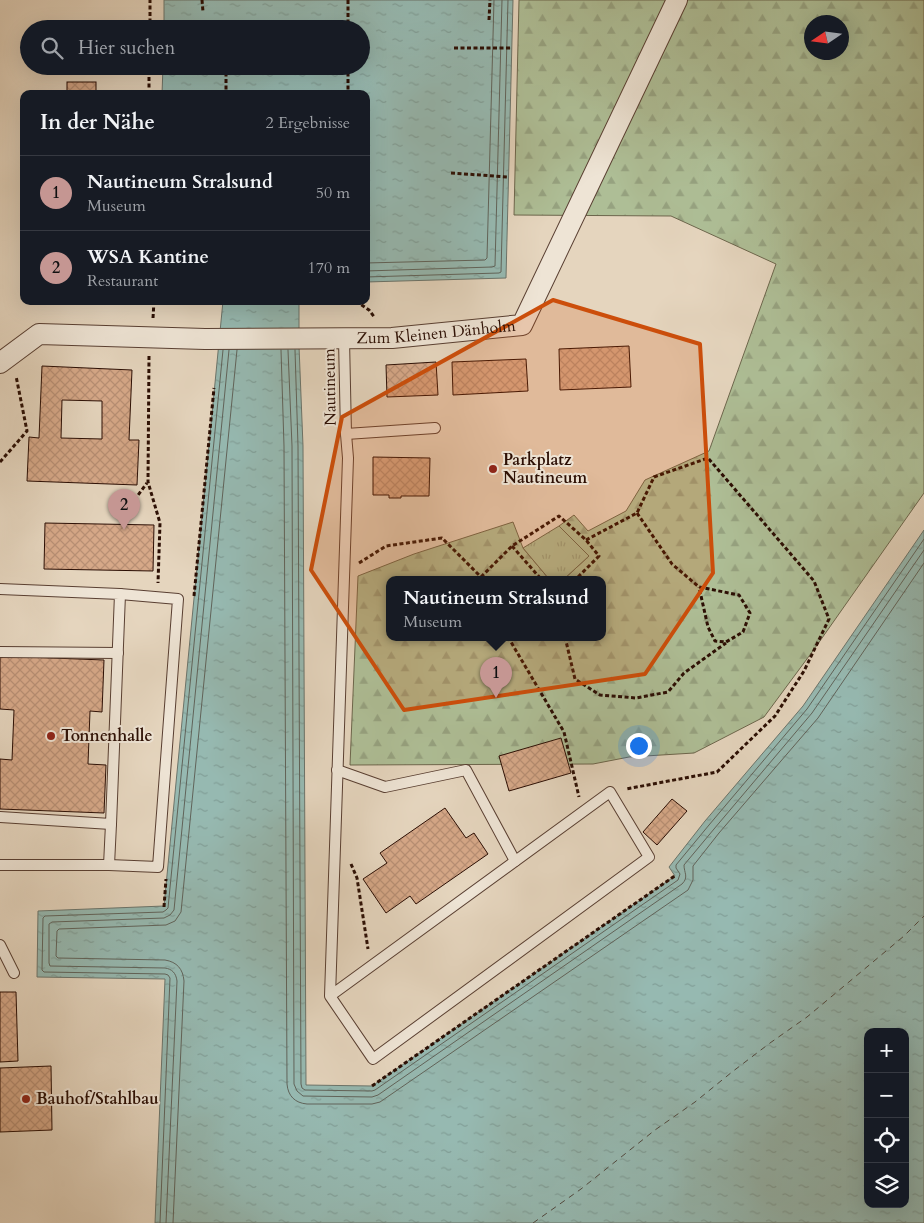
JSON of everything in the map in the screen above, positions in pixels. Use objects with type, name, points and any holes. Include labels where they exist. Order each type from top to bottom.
[{"type":"street","name":"Zum Kleinen Dänholm","points":[[6,358],[39,334],[205,339],[344,339],[392,338],[522,325],[677,0]]},
{"type":"lane","name":"Nautineum","points":[[344,339],[346,434],[435,428]]},
{"type":"lane","points":[[330,996],[610,792],[649,857],[373,1058],[330,996],[348,458],[346,434]]},
{"type":"lane","points":[[0,589],[120,594],[178,599],[158,867],[0,865]]},
{"type":"lane","points":[[109,865],[120,594]]},
{"type":"lane","points":[[0,652],[118,653]]},
{"type":"lane","points":[[337,770],[385,787],[466,770],[515,861]]},
{"type":"lane","points":[[0,817],[111,824]]},
{"type":"lane","points":[[0,945],[14,974]]},
{"type":"path","points":[[150,0],[150,20]]},
{"type":"path","points":[[202,0],[203,12]]},
{"type":"path","points":[[348,0],[348,20]]},
{"type":"path","points":[[489,20],[490,0]]},
{"type":"path","points":[[454,48],[512,48]]},
{"type":"path","points":[[149,75],[149,90]]},
{"type":"path","points":[[226,75],[226,90]]},
{"type":"path","points":[[348,75],[348,90]]},
{"type":"path","points":[[452,173],[508,177]]},
{"type":"path","points":[[362,305],[369,310]]},
{"type":"path","points":[[152,338],[149,352],[148,482],[160,523],[157,598]]},
{"type":"path","points":[[0,462],[27,430],[6,358]]},
{"type":"path","points":[[586,540],[637,513],[654,477],[708,458],[814,581],[829,619],[804,671],[775,716],[717,772],[610,792]]},
{"type":"path","points":[[122,523],[133,502],[148,482]]},
{"type":"path","points":[[566,641],[575,679],[600,695],[636,698],[668,692],[684,674],[726,642],[743,632],[750,613],[739,595],[700,588],[672,564],[637,513]]},
{"type":"path","points":[[484,576],[512,546],[559,516],[586,540],[599,556],[579,576]]},
{"type":"path","points":[[343,574],[386,546],[442,538],[480,576]]},
{"type":"path","points":[[512,546],[537,576]]},
{"type":"path","points":[[700,588],[708,627],[715,641],[726,642]]},
{"type":"path","points":[[510,641],[564,732],[583,812]]},
{"type":"path","points":[[334,843],[345,850],[356,878],[371,966]]},
{"type":"path","points":[[372,1086],[676,875]]},
{"type":"highlighted area","points":[[553,300],[700,344],[713,573],[645,674],[404,710],[311,570],[342,417]]},
{"type":"green space","points":[[519,0],[924,0],[924,493],[764,717],[694,753],[629,757],[593,764],[350,765],[358,576],[414,554],[513,522],[523,548],[546,576],[386,576],[386,641],[606,641],[606,576],[567,576],[589,556],[559,526],[574,515],[588,531],[626,511],[645,480],[709,451],[776,264],[671,216],[514,215]]},
{"type":"green space","points":[[559,526],[589,556],[567,576],[546,576],[523,548]]},
{"type":"water","points":[[164,0],[513,0],[506,278],[370,282],[370,90],[162,90],[163,75],[370,75],[370,20],[164,20]]},
{"type":"water","points":[[223,305],[299,305],[303,446],[306,1085],[372,1086],[675,876],[669,867],[705,821],[803,706],[924,530],[924,1223],[155,1223],[165,979],[37,977],[38,911],[164,906]]},
{"type":"building","points":[[67,82],[96,82],[96,90],[67,90]]},
{"type":"building","points":[[629,346],[631,387],[560,390],[559,349]]},
{"type":"building","points":[[526,359],[528,391],[453,395],[452,362]]},
{"type":"building","points":[[436,362],[438,395],[387,397],[386,365]]},
{"type":"building","points":[[42,366],[132,370],[129,440],[139,440],[137,485],[27,481],[29,437],[39,438]],"holes":[[[62,400],[102,401],[102,439],[61,438]]]},
{"type":"building","points":[[373,457],[430,458],[429,496],[389,498],[389,495],[373,495]]},
{"type":"building","points":[[45,523],[154,525],[153,571],[44,569]]},
{"type":"building","name":"Tonnenhalle","points":[[0,656],[104,660],[102,712],[90,711],[88,764],[106,765],[104,813],[0,809],[0,759],[12,760],[14,710],[0,709]]},
{"type":"building","points":[[561,738],[571,773],[509,791],[499,756]]},
{"type":"building","points":[[672,799],[687,811],[657,845],[643,832]]},
{"type":"building","points":[[445,808],[466,838],[474,833],[488,854],[416,904],[410,896],[386,913],[363,879],[387,863],[380,853]]},
{"type":"building","points":[[0,992],[16,992],[18,1061],[0,1062]]},
{"type":"building","name":"Bauhof/Stahlbau","points":[[51,1066],[52,1130],[0,1132],[0,1068]]},
{"type":"ferry route","points":[[533,1223],[581,1189],[655,1130],[807,1017],[904,936],[924,916]]},
{"type":"place","name":"Parkplatz Nautineum","points":[[493,469]]},
{"type":"place","name":"WSA Kantine","points":[[124,530]]},
{"type":"place","name":"Nautineum Stralsund","points":[[496,698]]},
{"type":"place","name":"Tonnenhalle","points":[[51,736]]},
{"type":"place","name":"Bauhof/Stahlbau","points":[[26,1099]]}]
